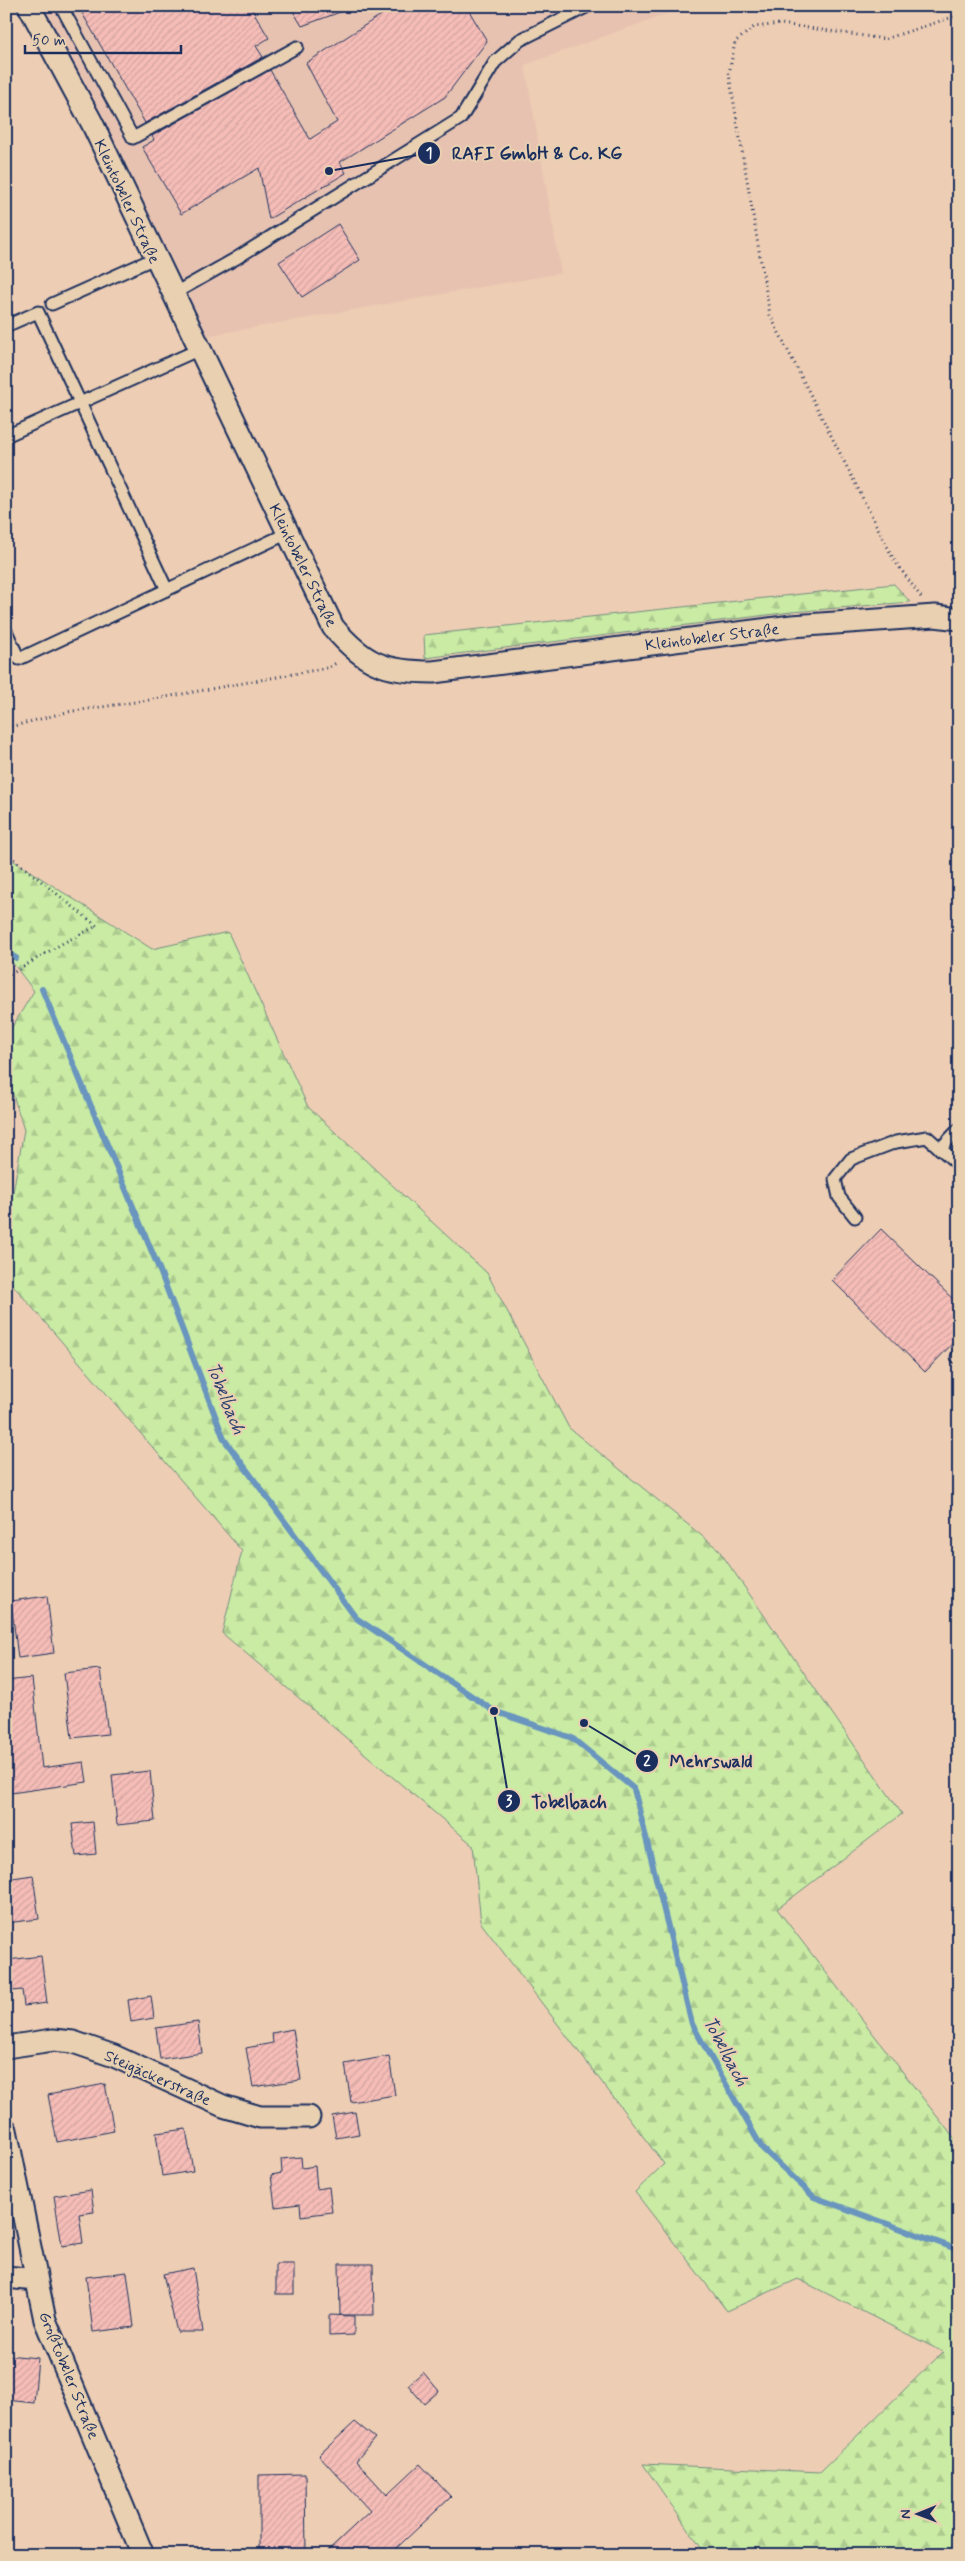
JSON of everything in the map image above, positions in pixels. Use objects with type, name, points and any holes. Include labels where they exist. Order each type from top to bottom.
[{"type":"street","name":"Kleintobeler Straße","points":[[29,6],[92,124],[333,628],[365,659],[386,668],[407,672],[433,672],[792,626],[935,616],[959,618]]},
{"type":"street","name":"Steigäckerstraße","points":[[6,2047],[53,2040],[74,2042],[114,2056],[223,2106],[260,2117],[309,2117]]},
{"type":"street","name":"Großtobeler Straße","points":[[6,2130],[44,2320],[95,2435],[143,2555]]},
{"type":"street","points":[[6,2277],[36,2280]]},
{"type":"lane","points":[[61,6],[132,138],[298,47]]},
{"type":"lane","points":[[173,294],[235,260],[461,118],[495,62],[520,40],[588,6]]},
{"type":"lane","points":[[52,304],[155,258]]},
{"type":"lane","points":[[6,326],[38,312],[166,590]]},
{"type":"lane","points":[[6,436],[200,349]]},
{"type":"lane","points":[[6,631],[19,658],[288,533]]},
{"type":"lane","points":[[940,1148],[959,1129]]},
{"type":"lane","points":[[856,1217],[839,1197],[835,1180],[851,1159],[896,1142],[927,1138],[959,1165]]},
{"type":"path","points":[[935,616],[894,560],[770,315],[729,74],[735,42],[754,27],[781,24],[885,39],[959,14]]},
{"type":"path","points":[[6,728],[67,712],[149,700],[328,668],[356,651]]},
{"type":"path","points":[[6,853],[97,926],[63,943],[6,977]]},
{"type":"shaded area","points":[[29,6],[688,6],[525,65],[561,273],[195,338]]},
{"type":"green space","points":[[894,584],[910,602],[791,612],[425,658],[424,635]]},
{"type":"green space","points":[[6,856],[152,949],[228,932],[308,1107],[487,1273],[569,1428],[718,1549],[902,1814],[777,1909],[959,2145],[959,2555],[706,2555],[643,2464],[820,2472],[943,2352],[798,2279],[727,2311],[635,2192],[664,2164],[481,1923],[473,1845],[222,1633],[242,1551],[6,1277],[6,1232],[24,1130],[6,1072],[6,1037],[34,991],[6,954]]},
{"type":"building","points":[[78,6],[250,6],[269,38],[256,46],[263,57],[145,123]]},
{"type":"building","points":[[290,6],[351,6],[351,8],[302,26]]},
{"type":"building","points":[[395,6],[466,6],[487,41],[445,97],[340,162],[346,173],[269,219],[259,168],[181,214],[142,147],[154,140],[152,136],[270,70],[310,139],[337,122],[306,63]]},
{"type":"building","points":[[338,224],[360,260],[302,297],[279,262]]},
{"type":"building","points":[[881,1229],[959,1305],[959,1337],[925,1372],[832,1280]]},
{"type":"building","points":[[47,1596],[54,1653],[18,1658],[11,1601]]},
{"type":"building","points":[[100,1669],[108,1734],[72,1738],[64,1673]]},
{"type":"building","points":[[32,1678],[42,1768],[84,1762],[87,1782],[11,1793],[6,1744],[6,1681]]},
{"type":"building","points":[[150,1771],[155,1821],[117,1825],[112,1775]]},
{"type":"building","points":[[93,1822],[96,1854],[76,1856],[72,1824]]},
{"type":"building","points":[[33,1875],[39,1919],[6,1923],[6,1879]]},
{"type":"building","points":[[41,1956],[47,2003],[24,2006],[22,1990],[12,1991],[8,1960]]},
{"type":"building","points":[[151,1996],[154,2018],[131,2022],[128,2000]]},
{"type":"building","points":[[198,2022],[202,2053],[160,2059],[156,2028]]},
{"type":"building","points":[[293,2029],[301,2080],[253,2087],[246,2048],[273,2043],[272,2033]]},
{"type":"building","points":[[389,2056],[395,2095],[351,2102],[345,2064]]},
{"type":"building","points":[[105,2084],[114,2131],[57,2142],[48,2095]]},
{"type":"building","points":[[355,2112],[359,2134],[336,2138],[332,2116]]},
{"type":"building","points":[[186,2129],[193,2171],[162,2176],[156,2133]]},
{"type":"building","points":[[301,2157],[302,2168],[315,2166],[317,2189],[329,2187],[332,2212],[301,2216],[300,2204],[275,2207],[271,2175],[282,2173],[281,2159]]},
{"type":"building","points":[[91,2190],[94,2212],[79,2214],[83,2243],[62,2246],[54,2196]]},
{"type":"building","points":[[276,2264],[294,2264],[294,2294],[276,2294]]},
{"type":"building","points":[[339,2264],[373,2264],[374,2315],[340,2315]]},
{"type":"building","points":[[193,2268],[203,2332],[177,2332],[163,2274]]},
{"type":"building","points":[[127,2272],[134,2327],[93,2332],[86,2277]]},
{"type":"building","points":[[329,2315],[354,2316],[354,2335],[329,2336]]},
{"type":"building","points":[[6,2355],[38,2358],[34,2403],[6,2400]]},
{"type":"building","points":[[423,2372],[439,2391],[424,2404],[408,2385]]},
{"type":"building","points":[[355,2422],[375,2438],[356,2461],[387,2495],[420,2464],[451,2497],[389,2555],[323,2555],[370,2511],[319,2455]]},
{"type":"building","points":[[305,2474],[306,2555],[259,2555],[259,2475]]},
{"type":"waterway","name":"Tobelbach","points":[[6,952],[16,958]]},
{"type":"waterway","name":"Tobelbach","points":[[42,989],[160,1271],[224,1439],[356,1618],[494,1711],[572,1738],[634,1789],[692,2024],[762,2148],[814,2197],[959,2250]]},
{"type":"place","name":"RAFI GmbH & Co. KG","points":[[329,171]]},
{"type":"place","name":"Tobelbach","points":[[494,1711]]},
{"type":"place","name":"Mehrswald","points":[[584,1723]]}]
